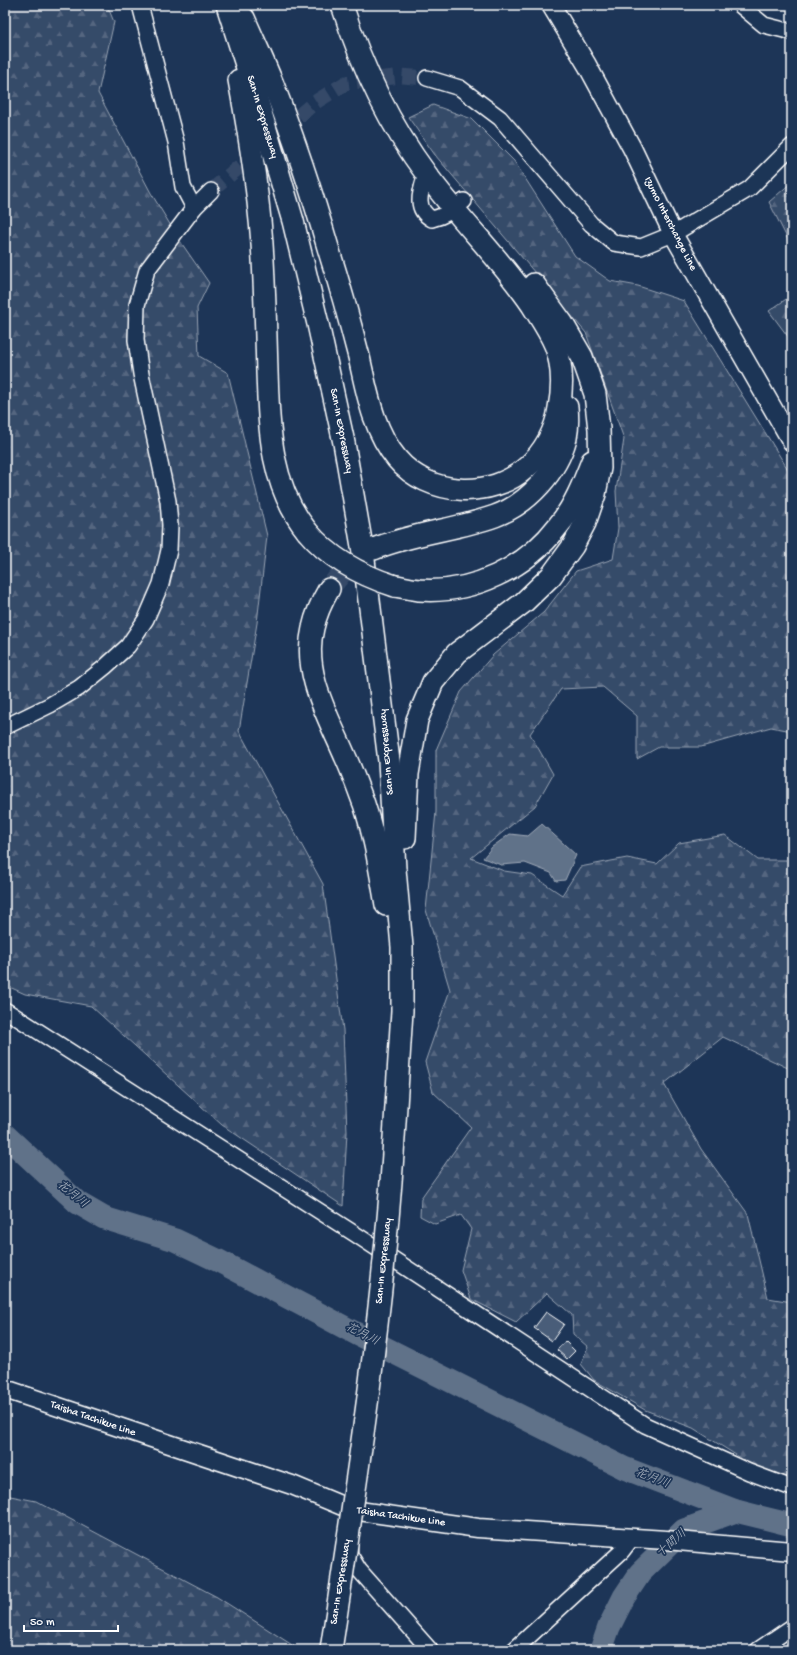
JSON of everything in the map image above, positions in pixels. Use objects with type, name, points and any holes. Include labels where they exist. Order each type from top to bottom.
[{"type":"highway","points":[[224,5],[250,135],[258,200],[263,259],[268,420],[272,453],[278,477],[288,501],[299,521],[330,554],[350,568],[374,579],[395,586],[419,590],[442,590],[466,586],[489,579],[509,570],[527,557],[551,535],[571,507],[584,482],[593,458],[599,429]]},
{"type":"highway","name":"San-In Expressway","points":[[227,5],[293,221],[317,317],[370,557],[389,761],[402,1011],[389,1154],[366,1358],[353,1459],[324,1650]]},
{"type":"highway","points":[[238,5],[274,86],[304,169],[343,299],[375,420],[385,442],[398,461],[416,476],[436,485],[455,489],[475,490],[494,486],[509,480],[525,469],[538,455],[549,439],[558,419],[562,390],[561,366]]},
{"type":"highway","points":[[342,5],[366,69],[390,118],[426,174],[459,205],[530,279],[563,324],[582,357],[595,394],[599,429],[600,468],[595,494],[586,523],[573,546],[551,576],[523,603],[457,653],[433,682],[417,720],[408,774],[398,947]]},
{"type":"highway","points":[[354,5],[377,65],[401,114],[459,205],[518,284],[544,324],[555,346],[561,366],[568,416],[566,436],[560,455],[549,474],[534,491],[518,504],[496,515],[473,523],[411,536],[370,557]]},
{"type":"highway","points":[[329,589],[320,606],[312,628],[310,648],[312,668],[319,696],[355,780],[373,835],[398,947]]},
{"type":"highway","name":"San-In Expressway","points":[[331,1650],[360,1460],[373,1360],[384,1262],[389,1154]]},
{"type":"main road","name":"Izumo Interchange Line","points":[[551,5],[587,64],[632,148],[673,234],[792,442]]},
{"type":"main road","name":"Taisha Tachikue Line","points":[[5,1389],[292,1485],[352,1510],[478,1528],[666,1540],[792,1551]]},
{"type":"street","points":[[140,5],[176,142],[183,187],[194,208]]},
{"type":"street","points":[[740,5],[764,25],[792,32]]},
{"type":"street","points":[[427,78],[460,88],[500,118],[591,224],[614,242],[641,247],[673,234],[749,190],[792,146]]},
{"type":"street","points":[[5,727],[79,688],[128,646],[146,619],[161,584],[170,550],[168,501],[141,374],[136,340],[137,305],[146,270],[194,208],[211,191]]},
{"type":"street","points":[[5,1010],[355,1234],[645,1425],[749,1472],[792,1488]]},
{"type":"street","points":[[352,1510],[348,1538],[350,1555],[359,1570],[430,1650]]},
{"type":"street","points":[[514,1650],[622,1551],[632,1538]]},
{"type":"street","points":[[758,1650],[792,1627]]},
{"type":"green space","points":[[5,5],[107,5],[114,22],[98,93],[151,193],[180,241],[209,283],[197,308],[199,356],[228,373],[267,536],[257,623],[239,731],[323,884],[343,1030],[347,1132],[343,1206],[222,1125],[91,1006],[25,994],[5,985]]},
{"type":"green space","points":[[433,105],[472,119],[514,161],[575,256],[610,281],[638,286],[684,301],[792,476],[792,731],[771,727],[701,747],[659,747],[637,759],[637,716],[603,687],[561,689],[530,734],[553,774],[535,806],[471,858],[504,871],[532,875],[562,895],[580,867],[627,858],[657,864],[679,843],[725,835],[758,860],[792,860],[792,1070],[723,1037],[664,1084],[701,1149],[748,1214],[768,1298],[792,1302],[792,1479],[755,1467],[693,1428],[645,1410],[594,1380],[581,1364],[588,1347],[573,1334],[572,1315],[547,1293],[516,1322],[471,1299],[461,1270],[471,1229],[461,1215],[435,1224],[420,1216],[421,1198],[471,1127],[433,1092],[425,1062],[450,990],[426,910],[436,812],[436,750],[461,692],[493,655],[544,612],[576,571],[613,559],[618,528],[616,491],[624,439],[586,333],[435,155],[408,117]]},
{"type":"green space","points":[[792,182],[792,248],[769,202]]},
{"type":"green space","points":[[792,295],[792,342],[769,311]]},
{"type":"green space","points":[[5,1495],[36,1501],[217,1597],[300,1650],[5,1650]]},
{"type":"shaded area","points":[[542,824],[576,855],[565,880],[556,881],[551,873],[525,863],[501,865],[483,858],[492,847],[510,834],[528,836]]},
{"type":"building","points":[[546,1312],[564,1324],[552,1341],[534,1328]]},
{"type":"building","points":[[565,1341],[575,1351],[567,1359],[557,1350]]},
{"type":"waterway","name":"花月川","points":[[5,1135],[78,1203],[104,1218],[175,1240],[219,1261],[359,1335],[624,1468],[736,1511],[792,1525]]},
{"type":"waterway","name":"十間川","points":[[601,1650],[609,1627],[624,1597],[640,1573],[684,1530],[736,1511]]},
{"type":"tunnel","points":[[211,191],[314,103],[346,83],[401,76],[427,78]]},
{"type":"tunnel","points":[[329,589],[341,574],[363,556]]}]
